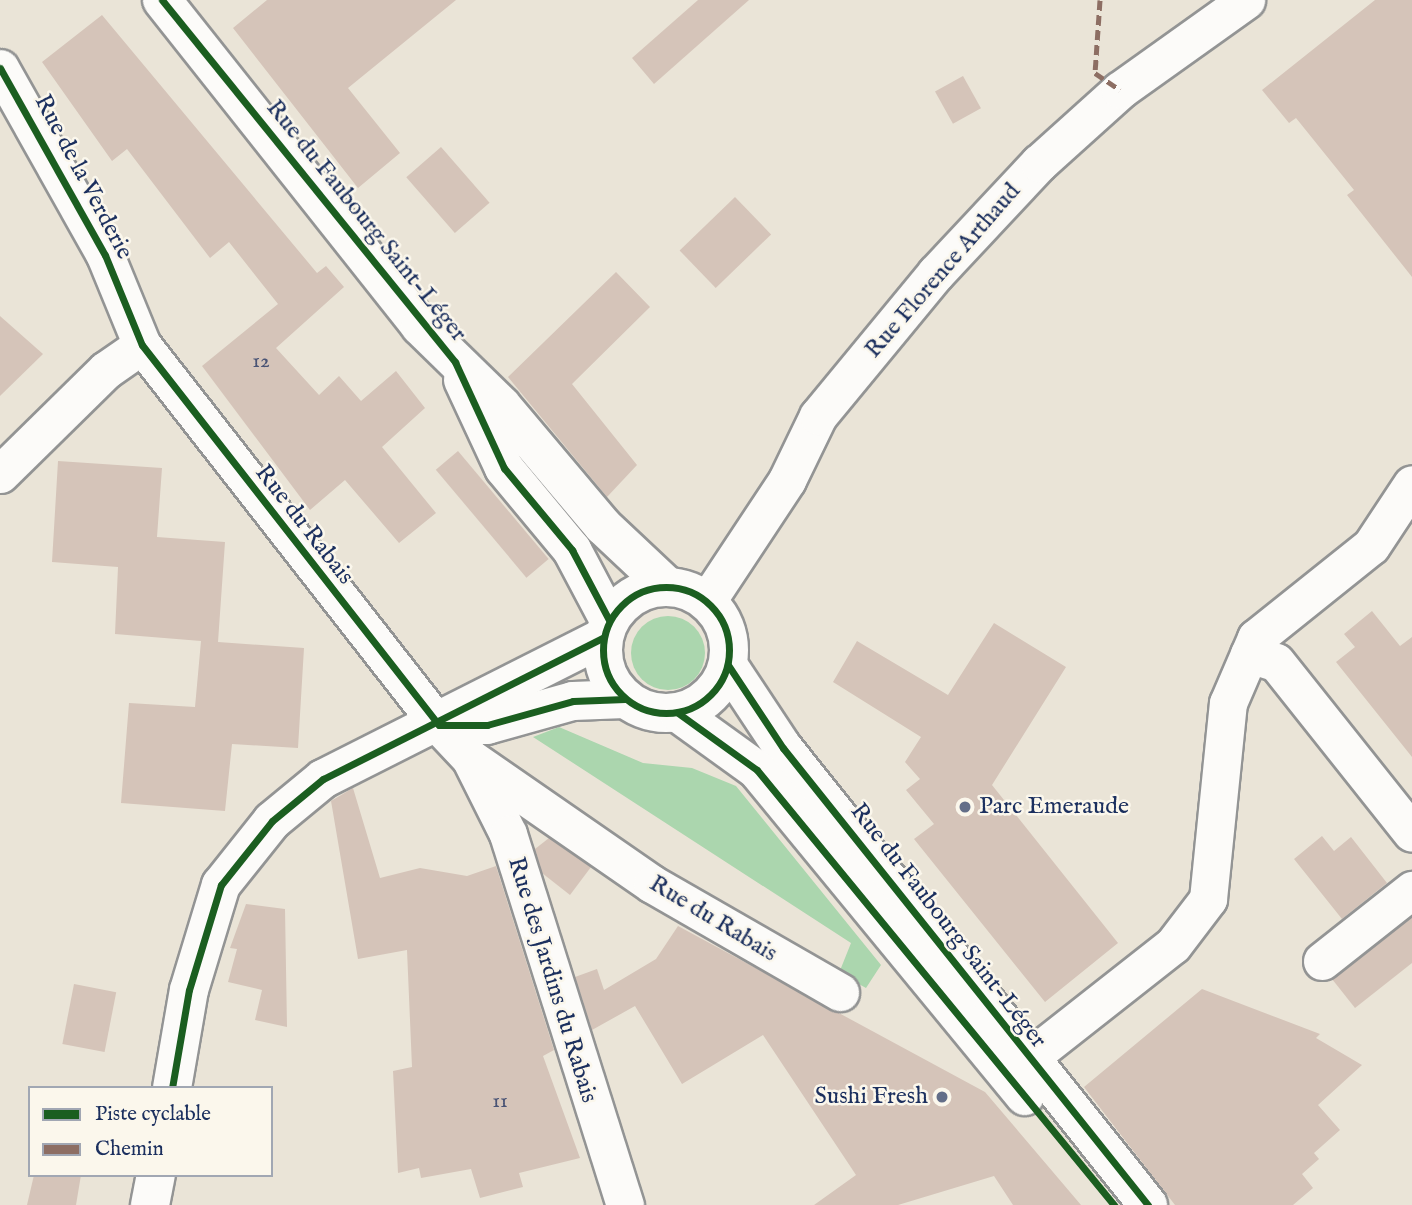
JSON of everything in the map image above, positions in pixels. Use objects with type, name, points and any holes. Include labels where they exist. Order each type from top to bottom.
[{"type":"main road","name":"Rue du Faubourg Saint-Léger","points":[[162,0],[455,362],[501,405],[603,526],[667,586]]},
{"type":"main road","name":"Rue du Faubourg Saint-Léger","points":[[455,362],[504,468],[572,550],[606,629]]},
{"type":"main road","points":[[172,1086],[203,933],[221,885],[245,852],[323,779],[439,724],[606,629],[644,590],[667,586],[707,601],[730,642],[728,665],[718,687],[678,713],[650,712],[625,699],[610,682],[606,629]]},
{"type":"main road","name":"Rue du Faubourg Saint-Léger","points":[[728,665],[753,709],[1028,1059],[1149,1205]]},
{"type":"main road","points":[[439,724],[487,725],[573,701],[625,699]]},
{"type":"main road","name":"Rue du Faubourg Saint-Léger","points":[[678,713],[757,770],[1114,1205]]},
{"type":"main road","points":[[150,1205],[156,1177]]},
{"type":"street","name":"Rue Florence Arthaud","points":[[707,601],[788,480],[818,416],[936,273],[1039,163],[1120,90],[1246,0]]},
{"type":"street","name":"Rue de la Verderie","points":[[0,68],[106,255],[142,345]]},
{"type":"street","points":[[0,474],[106,370],[142,345]]},
{"type":"street","name":"Rue du Rabais","points":[[142,345],[439,724],[470,758],[652,884],[840,992]]},
{"type":"street","points":[[1028,1059],[1173,945],[1208,899],[1228,703],[1256,638],[1371,546],[1412,484]]},
{"type":"street","points":[[1249,654],[1276,662],[1412,833]]},
{"type":"street","name":"Rue des Jardins du Rabais","points":[[470,758],[508,834],[625,1205]]},
{"type":"street","points":[[1322,961],[1412,890]]},
{"type":"green space","points":[[661,616],[675,616],[689,622],[699,632],[705,653],[699,674],[689,684],[675,690],[661,690],[647,684],[637,674],[631,660],[631,646],[637,632],[647,622]]},
{"type":"green space","points":[[559,727],[643,763],[692,768],[736,786],[881,965],[866,988],[839,973],[851,943],[533,737]]},
{"type":"building","points":[[267,0],[456,0],[348,88],[400,153],[358,188],[233,28]]},
{"type":"building","points":[[698,0],[749,0],[654,84],[632,58]]},
{"type":"building","points":[[1375,0],[1412,0],[1412,277],[1347,195],[1354,190],[1296,118],[1289,123],[1262,90]]},
{"type":"building","points":[[102,15],[317,273],[326,266],[344,287],[276,348],[319,395],[339,376],[361,401],[396,371],[425,408],[382,447],[436,513],[399,543],[345,480],[310,510],[202,366],[278,304],[229,242],[210,258],[127,149],[112,161],[42,62]]},
{"type":"building","points":[[963,76],[981,108],[953,124],[935,92]]},
{"type":"building","points":[[441,147],[490,203],[455,233],[406,177]]},
{"type":"building","points":[[735,197],[771,234],[716,288],[680,250]]},
{"type":"building","points":[[616,272],[650,307],[572,384],[637,465],[607,497],[508,377]]},
{"type":"building","points":[[0,316],[43,354],[0,396]]},
{"type":"building","points":[[458,451],[549,559],[526,578],[436,470]]},
{"type":"building","points":[[58,461],[162,468],[157,537],[225,542],[218,642],[304,648],[298,748],[232,744],[225,811],[121,803],[129,703],[195,707],[201,641],[115,634],[118,567],[52,562]]},
{"type":"building","points":[[1372,611],[1400,646],[1412,637],[1412,757],[1336,662],[1355,647],[1344,634]]},
{"type":"building","name":"Parc Emeraude","points":[[994,623],[1066,667],[992,785],[1118,943],[1045,1002],[914,839],[934,824],[906,790],[920,779],[905,762],[921,737],[833,682],[857,641],[948,695]]},
{"type":"building","points":[[353,788],[380,878],[420,868],[467,876],[496,866],[554,1050],[543,1056],[580,1158],[519,1173],[523,1187],[480,1198],[471,1169],[421,1178],[419,1168],[398,1173],[393,1071],[412,1067],[407,950],[358,959],[331,801]]},
{"type":"building","points":[[1322,836],[1334,851],[1351,837],[1387,883],[1342,919],[1294,859]]},
{"type":"building","points":[[549,838],[591,867],[570,895],[542,873],[535,849]]},
{"type":"building","points":[[246,904],[285,909],[287,1027],[255,1020],[262,990],[228,982],[237,949],[230,948]]},
{"type":"building","points":[[1412,917],[1412,963],[1355,1008],[1332,979]]},
{"type":"building","points":[[678,926],[985,1092],[1081,1205],[1013,1205],[994,1176],[898,1205],[814,1205],[856,1175],[763,1035],[682,1084],[635,1006],[592,1030],[575,977],[597,969],[604,990],[656,959]]},
{"type":"building","points":[[74,984],[116,992],[105,1052],[62,1044]]},
{"type":"building","points":[[1202,989],[1320,1034],[1316,1038],[1362,1065],[1318,1105],[1340,1130],[1314,1153],[1319,1159],[1302,1174],[1313,1188],[1293,1205],[1175,1205],[1084,1087]]},
{"type":"building","points":[[34,1177],[81,1177],[76,1205],[27,1205]]},
{"type":"marked path","points":[[1100,0],[1095,73],[1120,90]]},
{"type":"cycle path","points":[[162,0],[455,362],[504,468],[572,550],[609,620]]},
{"type":"cycle path","points":[[0,68],[105,255],[142,345],[439,725]]},
{"type":"cycle path","points":[[666,587],[690,591],[711,605],[725,626],[729,650],[725,674],[711,695],[690,709],[666,713],[642,709],[621,695],[607,674],[603,650],[607,626],[621,605],[642,591],[666,587]]},
{"type":"cycle path","points":[[172,1086],[189,990],[221,885],[272,821],[323,779],[602,638]]},
{"type":"cycle path","points":[[728,665],[783,748],[1148,1205]]},
{"type":"cycle path","points":[[439,725],[487,725],[573,701],[625,699]]},
{"type":"cycle path","points":[[678,713],[757,770],[1114,1205]]},
{"type":"place","name":"Parc Emeraude","points":[[965,807]]},
{"type":"place","name":"Sushi Fresh","points":[[942,1097]]}]
